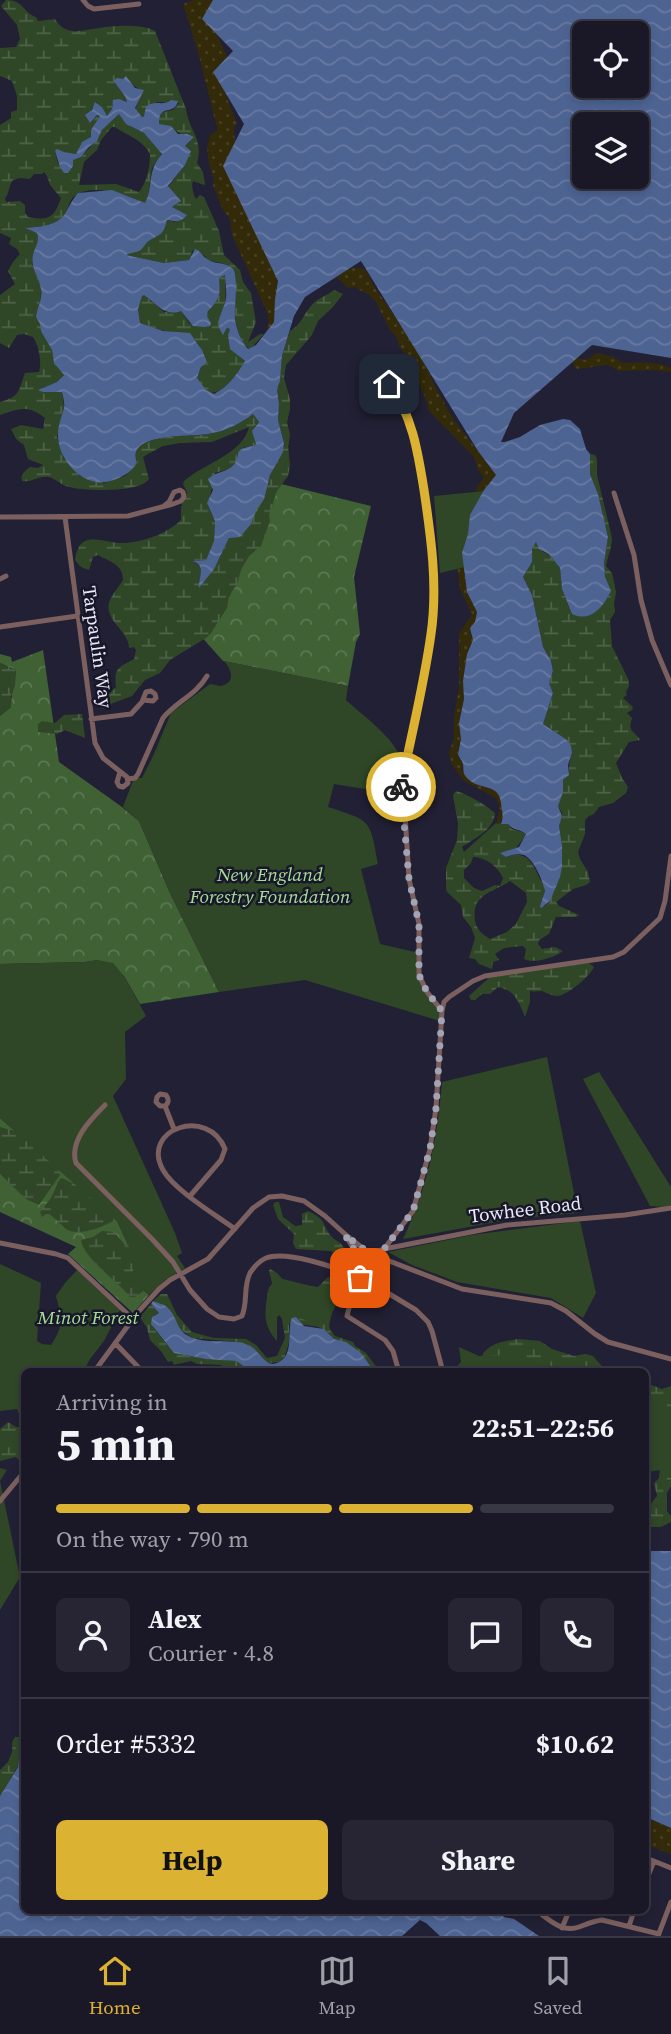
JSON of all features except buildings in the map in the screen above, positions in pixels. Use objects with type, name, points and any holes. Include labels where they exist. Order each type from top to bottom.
[{"type":"street","points":[[83,0],[94,9],[137,2]]},
{"type":"street","points":[[370,367],[389,384],[407,416],[416,447],[429,529],[433,593],[431,633],[400,790],[405,814],[409,879],[419,924],[419,975],[427,992],[442,1011]]},
{"type":"street","points":[[614,493],[634,555],[641,600],[652,640],[671,685]]},
{"type":"street","points":[[0,517],[128,516],[164,506]]},
{"type":"street","name":"Tarpaulin Way","points":[[65,517],[97,750],[128,779],[126,785],[119,786],[116,781],[120,772]]},
{"type":"street","points":[[0,627],[77,616]]},
{"type":"street","points":[[128,779],[138,774],[163,718],[196,691],[207,676]]},
{"type":"street","points":[[91,719],[131,714],[142,702],[146,692],[153,691],[156,698],[153,701],[144,701]]},
{"type":"street","points":[[384,1249],[413,1211],[430,1149],[444,1002],[473,981],[485,976],[621,955],[660,918],[669,890],[671,856]]},
{"type":"street","points":[[105,1105],[76,1142],[73,1152],[75,1163],[173,1262],[192,1293],[214,1314],[240,1318],[243,1314],[248,1277],[255,1266],[267,1258],[278,1256],[311,1261],[356,1276],[416,1311],[428,1322],[442,1368]]},
{"type":"street","points":[[165,1106],[174,1129]]},
{"type":"street","points":[[190,1196],[223,1157],[224,1146],[202,1127],[187,1125],[174,1129],[162,1143],[160,1163],[166,1175],[190,1196],[235,1229]]},
{"type":"street","points":[[97,1368],[159,1289],[210,1257],[259,1203],[275,1195],[303,1201],[369,1253],[462,1289],[551,1303],[608,1342],[671,1359]]},
{"type":"street","points":[[668,1209],[671,1216]]},
{"type":"street","name":"Towhee Road","points":[[369,1253],[507,1225],[668,1209]]},
{"type":"street","points":[[345,1235],[376,1286]]},
{"type":"street","points":[[0,1243],[68,1258],[133,1319]]},
{"type":"street","points":[[364,1265],[356,1276],[347,1316],[385,1339],[394,1353],[398,1368]]},
{"type":"street","points":[[115,1343],[139,1368]]},
{"type":"street","points":[[0,1501],[21,1476]]},
{"type":"street","points":[[649,1859],[671,1868]]},
{"type":"street","points":[[649,1874],[654,1861]]},
{"type":"street","points":[[541,1914],[562,1928],[576,1928],[599,1920],[658,1935],[671,1902]]},
{"type":"street","points":[[562,1928],[568,1914]]},
{"type":"street","points":[[599,1920],[601,1914]]},
{"type":"street","points":[[629,1926],[633,1914]]},
{"type":"green space","points":[[6,0],[16,2],[38,21],[55,19],[59,25],[69,30],[129,26],[155,31],[199,147],[197,163],[203,172],[205,184],[193,181],[194,195],[196,199],[200,195],[204,197],[219,231],[224,255],[240,270],[243,282],[251,293],[256,322],[248,342],[264,334],[250,349],[241,338],[236,323],[236,277],[231,268],[207,260],[193,250],[189,260],[164,263],[126,255],[135,252],[157,235],[167,220],[175,222],[172,207],[181,201],[168,187],[185,165],[190,150],[185,146],[190,142],[176,130],[159,125],[162,113],[173,110],[179,103],[157,102],[142,117],[135,110],[140,96],[139,89],[124,79],[115,84],[126,96],[127,102],[123,100],[112,104],[107,116],[96,102],[90,112],[90,123],[100,116],[91,137],[80,145],[76,154],[55,151],[58,164],[81,157],[98,139],[102,130],[119,114],[131,127],[144,133],[162,153],[152,168],[147,202],[144,204],[129,196],[92,190],[76,195],[65,214],[57,221],[25,228],[37,233],[39,242],[32,264],[41,286],[37,317],[54,361],[64,374],[58,382],[42,388],[62,392],[64,407],[57,437],[64,458],[80,476],[104,483],[125,476],[137,463],[136,453],[141,446],[150,441],[214,433],[253,414],[259,422],[254,427],[256,444],[244,447],[237,455],[237,461],[229,469],[215,473],[208,506],[215,521],[214,541],[206,560],[192,561],[199,566],[201,572],[199,588],[214,569],[229,538],[253,518],[264,499],[270,475],[282,452],[284,443],[278,420],[277,389],[282,356],[290,331],[316,301],[334,290],[343,294],[318,321],[312,335],[286,365],[284,378],[290,399],[287,422],[290,435],[288,476],[277,491],[261,546],[249,556],[241,570],[227,608],[206,638],[170,660],[160,673],[145,680],[132,696],[104,709],[100,708],[116,687],[117,672],[134,659],[136,650],[134,647],[129,648],[125,636],[110,613],[110,600],[123,580],[121,570],[98,555],[93,557],[89,570],[81,567],[75,560],[79,547],[83,542],[93,539],[119,543],[135,542],[161,534],[175,525],[181,520],[181,507],[187,492],[184,481],[231,451],[245,436],[249,427],[212,442],[163,446],[143,457],[149,479],[135,487],[112,490],[77,488],[45,477],[22,481],[22,475],[30,467],[38,468],[43,465],[28,459],[24,445],[16,439],[11,429],[21,425],[43,429],[45,418],[28,409],[0,415],[0,402],[15,395],[25,373],[39,372],[40,364],[33,337],[17,335],[9,348],[0,343],[0,295],[15,284],[8,271],[20,254],[9,244],[11,238],[0,233],[0,125],[11,118],[11,112],[17,110],[17,96],[12,81],[0,76],[0,48],[16,47],[20,39],[17,25],[1,6]],"holes":[[[112,127],[139,141],[150,154],[148,174],[139,192],[116,184],[79,185],[84,162],[97,150],[101,140]],[[44,172],[61,198],[53,214],[41,219],[28,217],[25,205],[20,201],[6,202],[5,198],[13,180],[30,179],[34,174]]]},
{"type":"green space","points":[[225,275],[225,301],[220,315],[224,334],[227,328],[230,329],[230,343],[245,362],[222,389],[209,392],[197,378],[205,357],[196,341],[188,335],[140,323],[138,309],[144,295],[164,312],[181,311],[190,324],[210,321],[208,311],[218,296],[219,278]]},
{"type":"green space","points":[[590,454],[597,459],[597,475],[612,538],[606,566],[612,573],[616,592],[615,612],[610,620],[612,646],[629,681],[627,695],[623,698],[633,707],[627,713],[632,718],[631,729],[640,740],[629,742],[616,763],[628,787],[626,793],[613,803],[599,807],[585,820],[585,834],[578,852],[590,882],[573,889],[556,902],[579,915],[556,917],[549,934],[539,940],[538,944],[542,949],[555,947],[563,951],[549,958],[533,961],[524,959],[526,949],[523,946],[504,948],[495,954],[499,960],[493,962],[492,969],[469,958],[475,938],[463,917],[461,905],[446,888],[446,868],[457,840],[458,824],[453,795],[456,791],[482,803],[495,813],[488,829],[462,847],[464,852],[496,823],[508,824],[512,829],[525,833],[516,848],[501,852],[506,857],[519,855],[528,859],[545,888],[540,906],[549,903],[562,867],[559,826],[562,813],[558,806],[572,753],[553,730],[543,724],[553,693],[549,683],[553,671],[543,647],[532,595],[523,577],[532,562],[532,549],[536,542],[560,568],[562,589],[572,614],[590,615],[607,599],[610,593],[604,563],[608,537],[598,494],[590,474]],"holes":[[[473,857],[487,861],[498,870],[503,878],[500,886],[495,885],[482,891],[474,888],[464,878],[464,870]],[[510,881],[526,893],[527,902],[516,924],[507,932],[490,939],[476,924],[476,905],[485,895]]]},
{"type":"green space","points":[[269,481],[371,506],[354,577],[360,634],[348,686],[223,661],[183,616]]},
{"type":"green space","points":[[485,491],[469,566],[440,573],[434,496]]},
{"type":"green space","points":[[43,650],[59,762],[139,821],[170,893],[219,992],[140,1004],[124,976],[98,960],[0,964],[0,716],[11,707],[16,670],[0,663],[0,654],[11,657],[12,662]]},
{"type":"green space","name":"New England Forestry Foundation","points":[[224,661],[348,686],[346,700],[386,736],[398,752],[401,765],[398,804],[389,793],[334,784],[328,807],[361,820],[370,830],[378,864],[361,869],[380,944],[419,953],[418,971],[440,1013],[440,1021],[305,980],[219,992],[170,893],[139,821],[123,807],[134,778],[142,778],[171,713],[210,684],[221,686],[229,682],[231,672]]},
{"type":"green space","points":[[0,663],[16,670],[11,707],[0,716]]},
{"type":"green space","points":[[82,714],[85,738],[65,730],[57,734],[38,732],[38,724],[42,721],[55,723],[64,715]]},
{"type":"green space","points":[[98,960],[113,963],[124,976],[146,1016],[125,1032],[126,1079],[113,1096],[175,1233],[182,1253],[177,1256],[185,1268],[165,1280],[149,1295],[131,1277],[137,1259],[117,1221],[0,1118],[0,964]]},
{"type":"green space","points":[[589,963],[594,967],[588,975],[563,995],[530,991],[525,1017],[516,998],[504,989],[498,987],[490,994],[482,994],[475,1000],[471,1000],[469,996],[491,976]]},
{"type":"green space","points":[[547,1057],[578,1213],[513,1219],[403,1239],[430,1163],[442,1082]]},
{"type":"green space","points":[[599,1072],[671,1187],[671,1205],[650,1206],[583,1079]]},
{"type":"green space","points":[[0,1118],[117,1221],[132,1253],[143,1290],[149,1295],[133,1313],[68,1254],[76,1247],[0,1212]]},
{"type":"green space","points":[[0,1127],[22,1133],[57,1168],[60,1175],[39,1205],[26,1199],[0,1174]]},
{"type":"green space","points":[[62,1178],[82,1188],[113,1213],[113,1221],[77,1232],[66,1229],[49,1214],[42,1217],[40,1212]]},
{"type":"green space","points":[[279,1202],[283,1217],[295,1226],[302,1225],[302,1214],[308,1211],[318,1217],[346,1252],[337,1261],[331,1251],[296,1249],[293,1243],[294,1234],[278,1219],[273,1205]]},
{"type":"green space","points":[[580,1221],[596,1293],[583,1318],[551,1298],[457,1282],[412,1265],[388,1252],[472,1235]]},
{"type":"green space","points":[[102,1231],[114,1232],[125,1245],[136,1247],[145,1290],[135,1297],[130,1297],[94,1262],[83,1247],[81,1240]]},
{"type":"green space","name":"Minot Forest","points":[[0,1264],[41,1283],[37,1341],[51,1345],[60,1326],[61,1316],[56,1296],[77,1270],[120,1310],[104,1341],[85,1368],[21,1368],[21,1419],[17,1409],[0,1411]]},
{"type":"green space","points":[[270,1269],[277,1273],[285,1282],[318,1287],[327,1278],[338,1275],[342,1283],[330,1292],[330,1329],[335,1336],[353,1342],[377,1368],[372,1368],[358,1352],[334,1339],[325,1330],[289,1324],[289,1342],[285,1356],[279,1362],[269,1363],[258,1353],[238,1342],[193,1338],[181,1330],[169,1309],[153,1301],[161,1294],[167,1294],[177,1315],[192,1332],[214,1338],[246,1339],[256,1345],[267,1358],[277,1356],[285,1338],[282,1319],[267,1294],[272,1283]]},
{"type":"green space","points":[[283,1279],[335,1292],[336,1302],[331,1314],[321,1325],[283,1313],[277,1317],[277,1341],[268,1328],[266,1309],[269,1287]]},
{"type":"green space","points":[[151,1304],[159,1313],[154,1315],[153,1327],[168,1346],[188,1356],[236,1361],[244,1368],[226,1368],[191,1361],[174,1365],[172,1361],[168,1362],[150,1340],[140,1317]]},
{"type":"green space","points":[[519,1339],[540,1341],[552,1349],[574,1356],[593,1356],[604,1368],[457,1368],[462,1362],[482,1356],[493,1345]]},
{"type":"green space","points":[[459,1347],[479,1356],[505,1355],[531,1364],[556,1368],[462,1368]]},
{"type":"green space","points":[[649,1384],[662,1389],[671,1386],[671,1450],[649,1462]]},
{"type":"green space","points":[[649,1397],[671,1422],[669,1469],[649,1472]]},
{"type":"green space","points":[[8,1422],[21,1427],[21,1462],[16,1457],[0,1461],[0,1429]]},
{"type":"green space","points":[[671,1460],[667,1511],[671,1522],[649,1528],[649,1506],[657,1496],[654,1483],[659,1478],[660,1467]]},
{"type":"green space","points":[[0,1468],[7,1470],[0,1481]]},
{"type":"green space","points":[[0,1481],[20,1577],[0,1610]]},
{"type":"green space","points":[[15,1737],[20,1737],[18,1766],[0,1796],[0,1770],[8,1762]]},
{"type":"sand","points":[[194,0],[219,0],[214,28],[228,59],[222,61],[218,67],[221,83],[237,124],[234,127],[234,135],[278,268],[274,322],[267,331],[267,312],[232,235],[230,219],[223,210],[213,186],[207,148],[210,135],[217,131],[217,128],[183,4]]},
{"type":"sand","points":[[357,267],[366,270],[375,288],[416,346],[452,417],[496,475],[484,490],[464,572],[467,592],[477,612],[470,631],[473,640],[467,654],[463,681],[464,699],[459,723],[461,739],[458,757],[463,762],[462,770],[478,785],[500,794],[504,813],[498,824],[496,823],[500,810],[496,798],[464,781],[452,765],[449,753],[454,738],[459,687],[459,634],[472,614],[460,589],[457,565],[478,485],[484,478],[474,457],[429,411],[406,355],[376,302],[354,287],[348,288],[333,274]]},
{"type":"sand","points":[[597,353],[614,357],[623,363],[661,364],[671,368],[671,372],[619,371],[608,365],[575,368],[572,357],[586,360]]},
{"type":"sand","points":[[649,1819],[671,1828],[671,1854],[649,1846]]},
{"type":"water","points":[[213,0],[671,0],[671,358],[592,345],[514,413],[501,442],[520,437],[540,425],[563,419],[570,420],[580,429],[590,454],[590,474],[598,494],[608,537],[604,563],[605,577],[611,591],[600,608],[591,615],[572,614],[562,589],[560,568],[549,554],[539,549],[536,542],[532,549],[532,562],[523,577],[532,595],[543,647],[553,671],[549,683],[553,693],[543,724],[567,740],[572,753],[568,765],[569,775],[563,780],[563,792],[558,806],[562,816],[559,826],[562,845],[560,877],[550,901],[541,908],[545,891],[532,862],[524,855],[506,857],[500,853],[519,847],[526,834],[508,824],[501,824],[500,797],[497,792],[468,779],[458,754],[461,739],[459,723],[464,699],[463,681],[467,654],[473,640],[470,628],[475,622],[477,612],[467,592],[462,553],[470,515],[496,475],[478,451],[361,261],[305,297],[294,316],[282,356],[277,389],[283,452],[270,475],[264,499],[251,524],[240,537],[229,538],[214,569],[199,588],[201,569],[192,561],[206,560],[214,541],[215,521],[207,503],[213,490],[208,479],[230,468],[241,449],[256,444],[252,431],[259,422],[253,414],[214,433],[150,441],[136,453],[137,463],[131,470],[120,478],[97,482],[80,475],[66,461],[62,452],[58,434],[64,406],[62,392],[38,390],[57,382],[64,375],[54,363],[52,350],[36,317],[41,292],[32,260],[38,236],[25,228],[48,225],[63,217],[78,193],[112,190],[145,203],[154,167],[162,154],[144,133],[126,124],[119,114],[102,130],[97,141],[81,157],[73,160],[73,166],[68,173],[64,173],[60,167],[55,151],[57,149],[76,154],[82,142],[91,137],[91,130],[100,116],[97,115],[90,123],[85,115],[92,110],[95,102],[107,116],[112,109],[113,100],[127,102],[115,83],[117,78],[123,79],[126,76],[135,88],[144,90],[135,108],[142,117],[149,105],[178,101],[176,106],[161,113],[159,124],[171,126],[178,134],[194,137],[185,146],[191,151],[185,165],[168,186],[181,201],[172,207],[187,215],[180,220],[167,220],[161,233],[140,250],[126,255],[164,263],[189,260],[195,249],[210,261],[233,269],[236,278],[236,326],[248,349],[256,345],[274,322],[278,281],[223,166],[244,124],[213,72],[233,51],[202,19]],"holes":[[[225,275],[226,292],[219,320],[220,330],[223,335],[227,328],[230,329],[230,349],[245,361],[228,384],[214,394],[206,390],[197,378],[201,367],[207,362],[190,333],[163,331],[140,323],[138,309],[144,295],[165,311],[181,311],[193,326],[210,326],[208,311],[218,297],[219,278]]]},
{"type":"water","points":[[153,1301],[170,1310],[185,1334],[206,1341],[243,1343],[252,1347],[265,1361],[273,1364],[286,1355],[292,1318],[296,1317],[304,1326],[324,1329],[334,1339],[346,1342],[361,1353],[372,1368],[244,1368],[236,1361],[174,1353],[151,1324],[152,1317],[159,1313],[151,1304]]},
{"type":"water","points":[[649,1551],[671,1551],[671,1828],[649,1818]]},
{"type":"water","points":[[21,1746],[21,1914],[500,1914],[514,1919],[539,1936],[440,1936],[420,1920],[402,1936],[0,1936],[0,1796],[18,1767]]},
{"type":"way so far","points":[[360,1278],[356,1276],[364,1265],[345,1235],[369,1253],[376,1252],[384,1249],[413,1211],[430,1149],[436,1108],[442,1011],[427,992],[419,975],[421,937],[409,879],[401,787]]},
{"type":"route","points":[[389,384],[407,416],[416,447],[433,570],[431,633],[401,787]]}]
